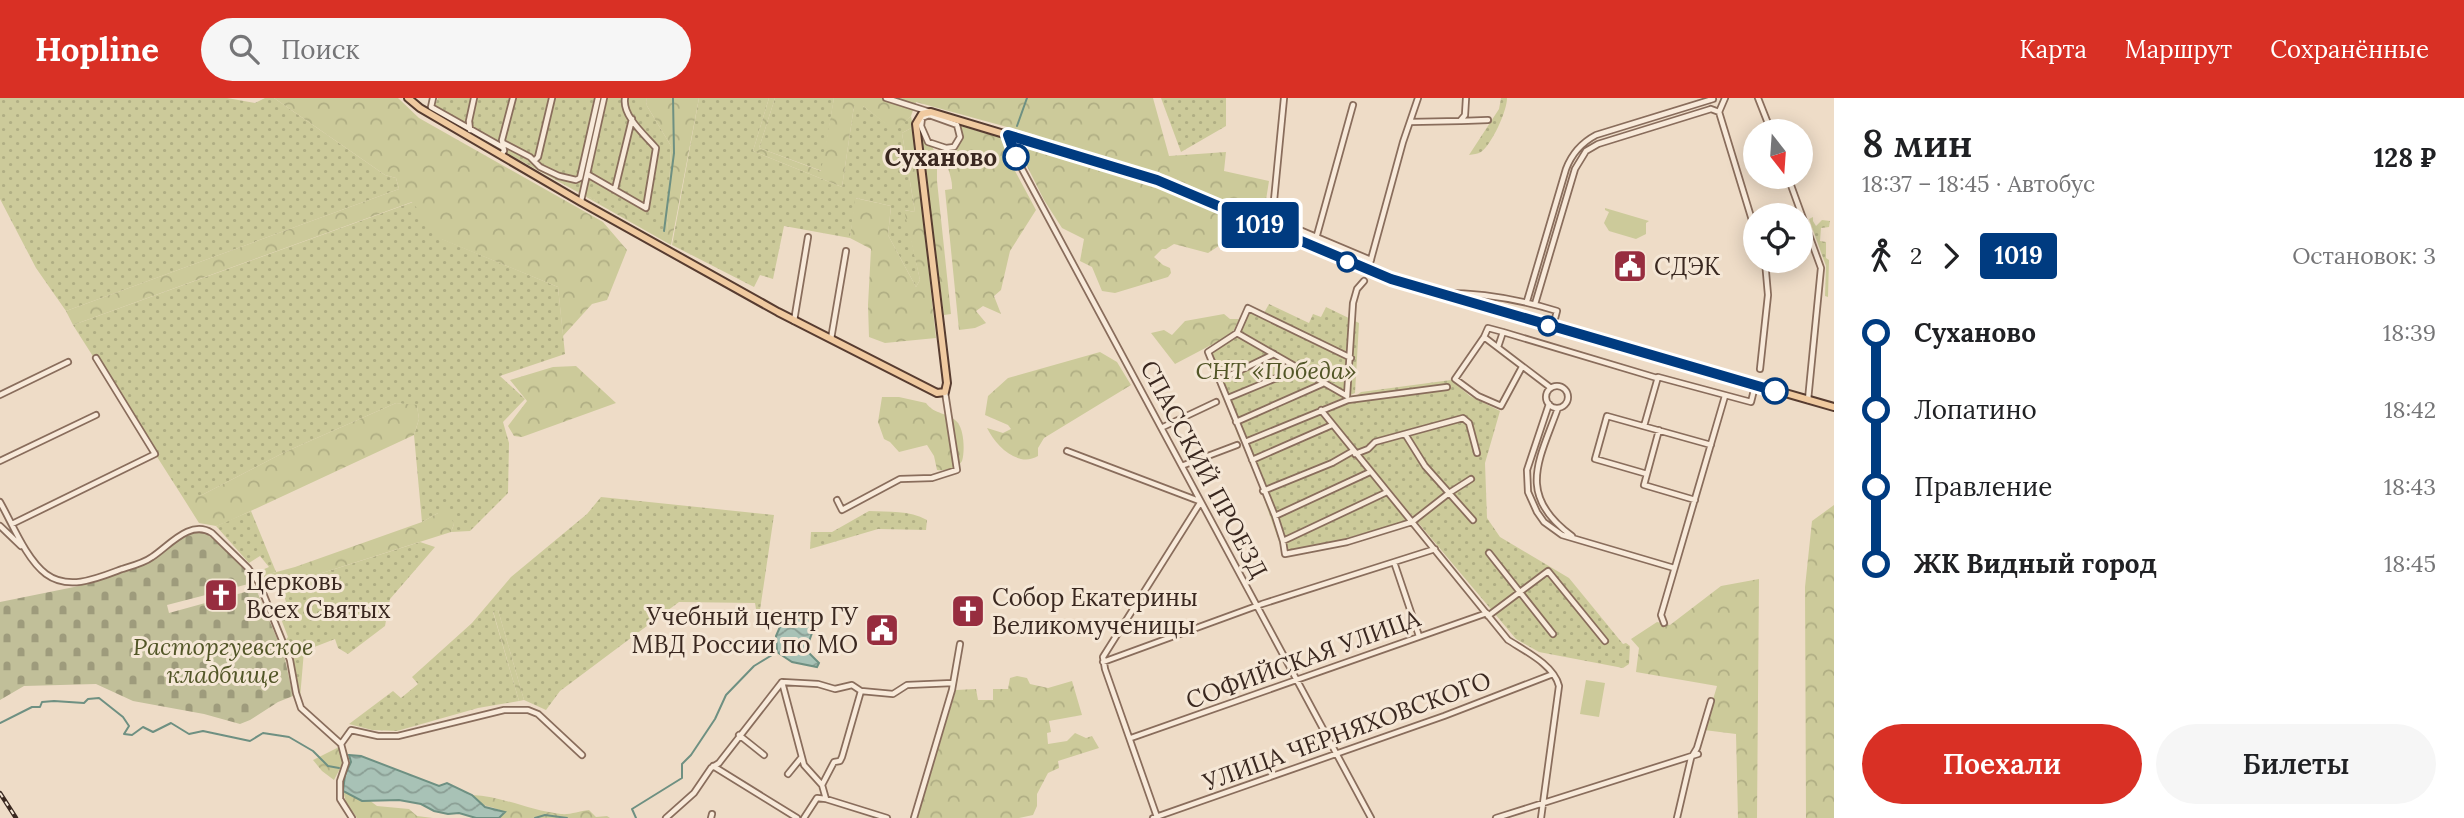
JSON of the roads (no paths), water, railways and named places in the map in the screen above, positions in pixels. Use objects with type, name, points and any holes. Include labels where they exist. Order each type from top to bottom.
[{"type":"main road","points":[[408,98],[432,115],[580,202],[794,321],[932,392],[945,392],[947,387],[916,124],[922,114],[931,112],[1157,180],[1378,275],[1834,407]]},
{"type":"street","points":[[432,115],[433,98]]},
{"type":"street","points":[[470,130],[469,121],[474,98]]},
{"type":"street","points":[[501,155],[513,98]]},
{"type":"street","points":[[535,160],[552,98]]},
{"type":"street","points":[[431,107],[470,130],[535,160],[540,167],[573,181],[580,178],[598,98]]},
{"type":"street","points":[[580,202],[604,98]]},
{"type":"street","points":[[587,174],[646,208],[656,148],[632,119],[624,104],[625,98]]},
{"type":"street","points":[[886,98],[931,112]]},
{"type":"street","points":[[1268,228],[1272,221],[1284,98]]},
{"type":"street","points":[[1272,221],[1276,220],[1317,235],[1371,261],[1418,98]]},
{"type":"street","points":[[1460,121],[1465,115],[1466,98]]},
{"type":"street","points":[[1719,113],[1725,98]]},
{"type":"street","points":[[1711,99],[1719,113],[1747,203]]},
{"type":"street","points":[[1711,99],[1711,109]]},
{"type":"street","points":[[1527,301],[1569,161],[1581,144],[1596,135],[1711,99]]},
{"type":"street","points":[[1758,99],[1766,119]]},
{"type":"street","points":[[1317,235],[1353,105]]},
{"type":"street","points":[[1535,304],[1577,163],[1586,151],[1598,144],[1711,109],[1719,113]]},
{"type":"street","points":[[929,115],[957,125],[960,136],[954,147],[946,148],[928,142],[921,126],[922,118],[929,115]]},
{"type":"street","points":[[615,189],[632,119]]},
{"type":"street","points":[[1410,122],[1488,120]]},
{"type":"street","points":[[1634,123],[1637,131]]},
{"type":"street","name":"СПАССКИЙ ПРОЕЗД","points":[[1008,135],[1014,152],[1096,307],[1184,465],[1200,502],[1205,506],[1371,818]]},
{"type":"street","points":[[1561,188],[1568,191]]},
{"type":"street","points":[[1792,189],[1821,268],[1808,400]]},
{"type":"street","points":[[794,321],[807,237]]},
{"type":"street","points":[[831,340],[846,251]]},
{"type":"street","points":[[1760,369],[1768,295],[1766,273]]},
{"type":"street","points":[[1534,276],[1542,279]]},
{"type":"street","points":[[1237,333],[1348,398],[1353,303],[1357,289],[1364,281]]},
{"type":"street","points":[[1436,293],[1478,293],[1527,301],[1557,311],[1553,327]]},
{"type":"street","points":[[1510,314],[1505,303],[1513,298]]},
{"type":"street","points":[[1351,358],[1248,308],[1237,333],[1208,352],[1275,516],[1285,554],[1348,542],[1412,522],[1471,479]]},
{"type":"street","points":[[1522,367],[1501,406],[1478,396],[1455,379],[1488,327],[1657,378],[1751,402],[1755,386]]},
{"type":"street","points":[[1498,347],[1503,332]]},
{"type":"street","points":[[1484,337],[1551,388],[1561,387],[1568,395],[1564,405],[1558,408],[1536,468],[1536,480],[1538,495],[1546,513],[1575,538]]},
{"type":"street","points":[[1220,380],[1274,354]]},
{"type":"street","points":[[12,524],[155,454],[96,358]]},
{"type":"street","points":[[0,394],[68,362]]},
{"type":"street","points":[[1228,398],[1299,369]]},
{"type":"street","points":[[1644,426],[1657,378]]},
{"type":"street","points":[[1236,422],[1323,383]]},
{"type":"street","name":"СПАССКИЙ ПРОЕЗД","points":[[1244,441],[1348,398],[1447,387]]},
{"type":"street","points":[[1551,388],[1546,397],[1549,404],[1528,464],[1528,492],[1544,522],[1562,535],[1674,568]]},
{"type":"street","points":[[837,500],[842,510],[900,479],[932,478],[957,470],[945,392]]},
{"type":"street","points":[[1664,623],[1661,615],[1725,396]]},
{"type":"street","points":[[1163,427],[1216,402]]},
{"type":"street","points":[[1549,404],[1558,408]]},
{"type":"street","points":[[1321,410],[1508,640],[1544,664],[1557,678],[1559,686],[1541,818]]},
{"type":"street","points":[[0,461],[96,415]]},
{"type":"street","points":[[1647,474],[1595,458],[1607,416],[1711,445]]},
{"type":"street","points":[[1263,491],[1354,452],[1368,449],[1375,442],[1463,418],[1469,423],[1477,453]]},
{"type":"street","points":[[1252,460],[1332,425]]},
{"type":"street","points":[[1659,430],[1644,485],[1695,500]]},
{"type":"street","points":[[1405,434],[1425,466],[1473,520]]},
{"type":"street","points":[[1184,465],[1237,445]]},
{"type":"street","points":[[1067,451],[1200,502],[1105,650],[1103,662],[1131,738],[1155,818]]},
{"type":"street","points":[[1275,516],[1370,472]]},
{"type":"street","points":[[1283,541],[1387,492]]},
{"type":"street","points":[[0,502],[25,548]]},
{"type":"street","points":[[0,526],[25,548],[47,575],[78,583],[147,560],[187,532],[205,529],[255,575],[289,660],[298,702],[307,714],[341,744],[346,763],[340,781],[340,799],[352,818]]},
{"type":"street","points":[[1103,662],[1257,606],[1435,549]]},
{"type":"street","points":[[1489,553],[1553,634]]},
{"type":"street","points":[[1394,562],[1419,636]]},
{"type":"street","name":"СОФИЙСКАЯ УЛИЦА","points":[[1131,738],[1419,636],[1487,615],[1548,571],[1605,641]]},
{"type":"street","points":[[914,818],[938,741],[960,644]]},
{"type":"street","name":"УЛИЦА ЧЕРНЯХОВСКОГО","points":[[1155,818],[1553,674]]},
{"type":"street","points":[[782,682],[818,684],[835,689],[852,685],[861,691],[893,694],[907,685],[953,683]]},
{"type":"street","points":[[666,818],[694,793],[782,682]]},
{"type":"street","points":[[782,682],[804,765],[822,785],[826,799]]},
{"type":"street","points":[[822,785],[834,762],[841,761],[861,691]]},
{"type":"street","points":[[1677,818],[1691,758],[1711,701]]},
{"type":"street","points":[[341,744],[345,735],[355,730],[378,736],[398,736],[504,710],[519,709],[538,714],[582,755]]},
{"type":"street","points":[[739,735],[764,755]]},
{"type":"street","points":[[1496,818],[1698,754]]},
{"type":"street","points":[[788,774],[801,757]]},
{"type":"street","points":[[713,766],[797,818]]},
{"type":"street","points":[[804,818],[817,798],[887,818]]},
{"type":"street","points":[[858,818],[865,811]]},
{"type":"water","points":[[794,610],[810,616],[818,613],[823,622],[812,633],[806,650],[819,663],[817,667],[792,662],[777,652],[776,636],[786,613]]},
{"type":"water","points":[[349,755],[361,756],[439,786],[447,783],[472,795],[485,807],[505,812],[499,818],[476,818],[459,813],[434,811],[421,804],[399,800],[362,801],[343,791],[345,775],[351,762]]},
{"type":"waterway","points":[[664,231],[674,153],[673,98]]},
{"type":"waterway","points":[[1017,126],[1027,98]]},
{"type":"waterway","points":[[636,818],[632,809],[682,778],[682,764],[715,719],[726,695],[754,666],[777,652]]},
{"type":"waterway","points":[[0,723],[32,707],[40,707],[42,702],[84,703],[88,699],[99,698],[123,717],[129,726],[124,734],[132,735],[143,727],[153,732],[171,723],[189,734],[203,731],[250,741],[263,733],[289,737],[313,751],[328,766],[339,768]]},
{"type":"waterway","points":[[535,818],[545,815],[567,818]]},
{"type":"railway","points":[[0,793],[16,818]]},
{"type":"place","name":"Суханово","points":[[1016,157]]},
{"type":"place","name":"СДЭК","points":[[1630,266]]},
{"type":"place","name":"Церковь Всех Святых","points":[[221,595]]},
{"type":"place","name":"Собор Екатерины Великомученицы","points":[[968,611]]},
{"type":"place","name":"Учебный центр ГУ МВД России по МО","points":[[882,630]]},
{"type":"park label","name":"СНТ «Победа»","points":[[1276,370]]},
{"type":"park label","name":"Расторгуевское кладбище","points":[[223,660]]}]
